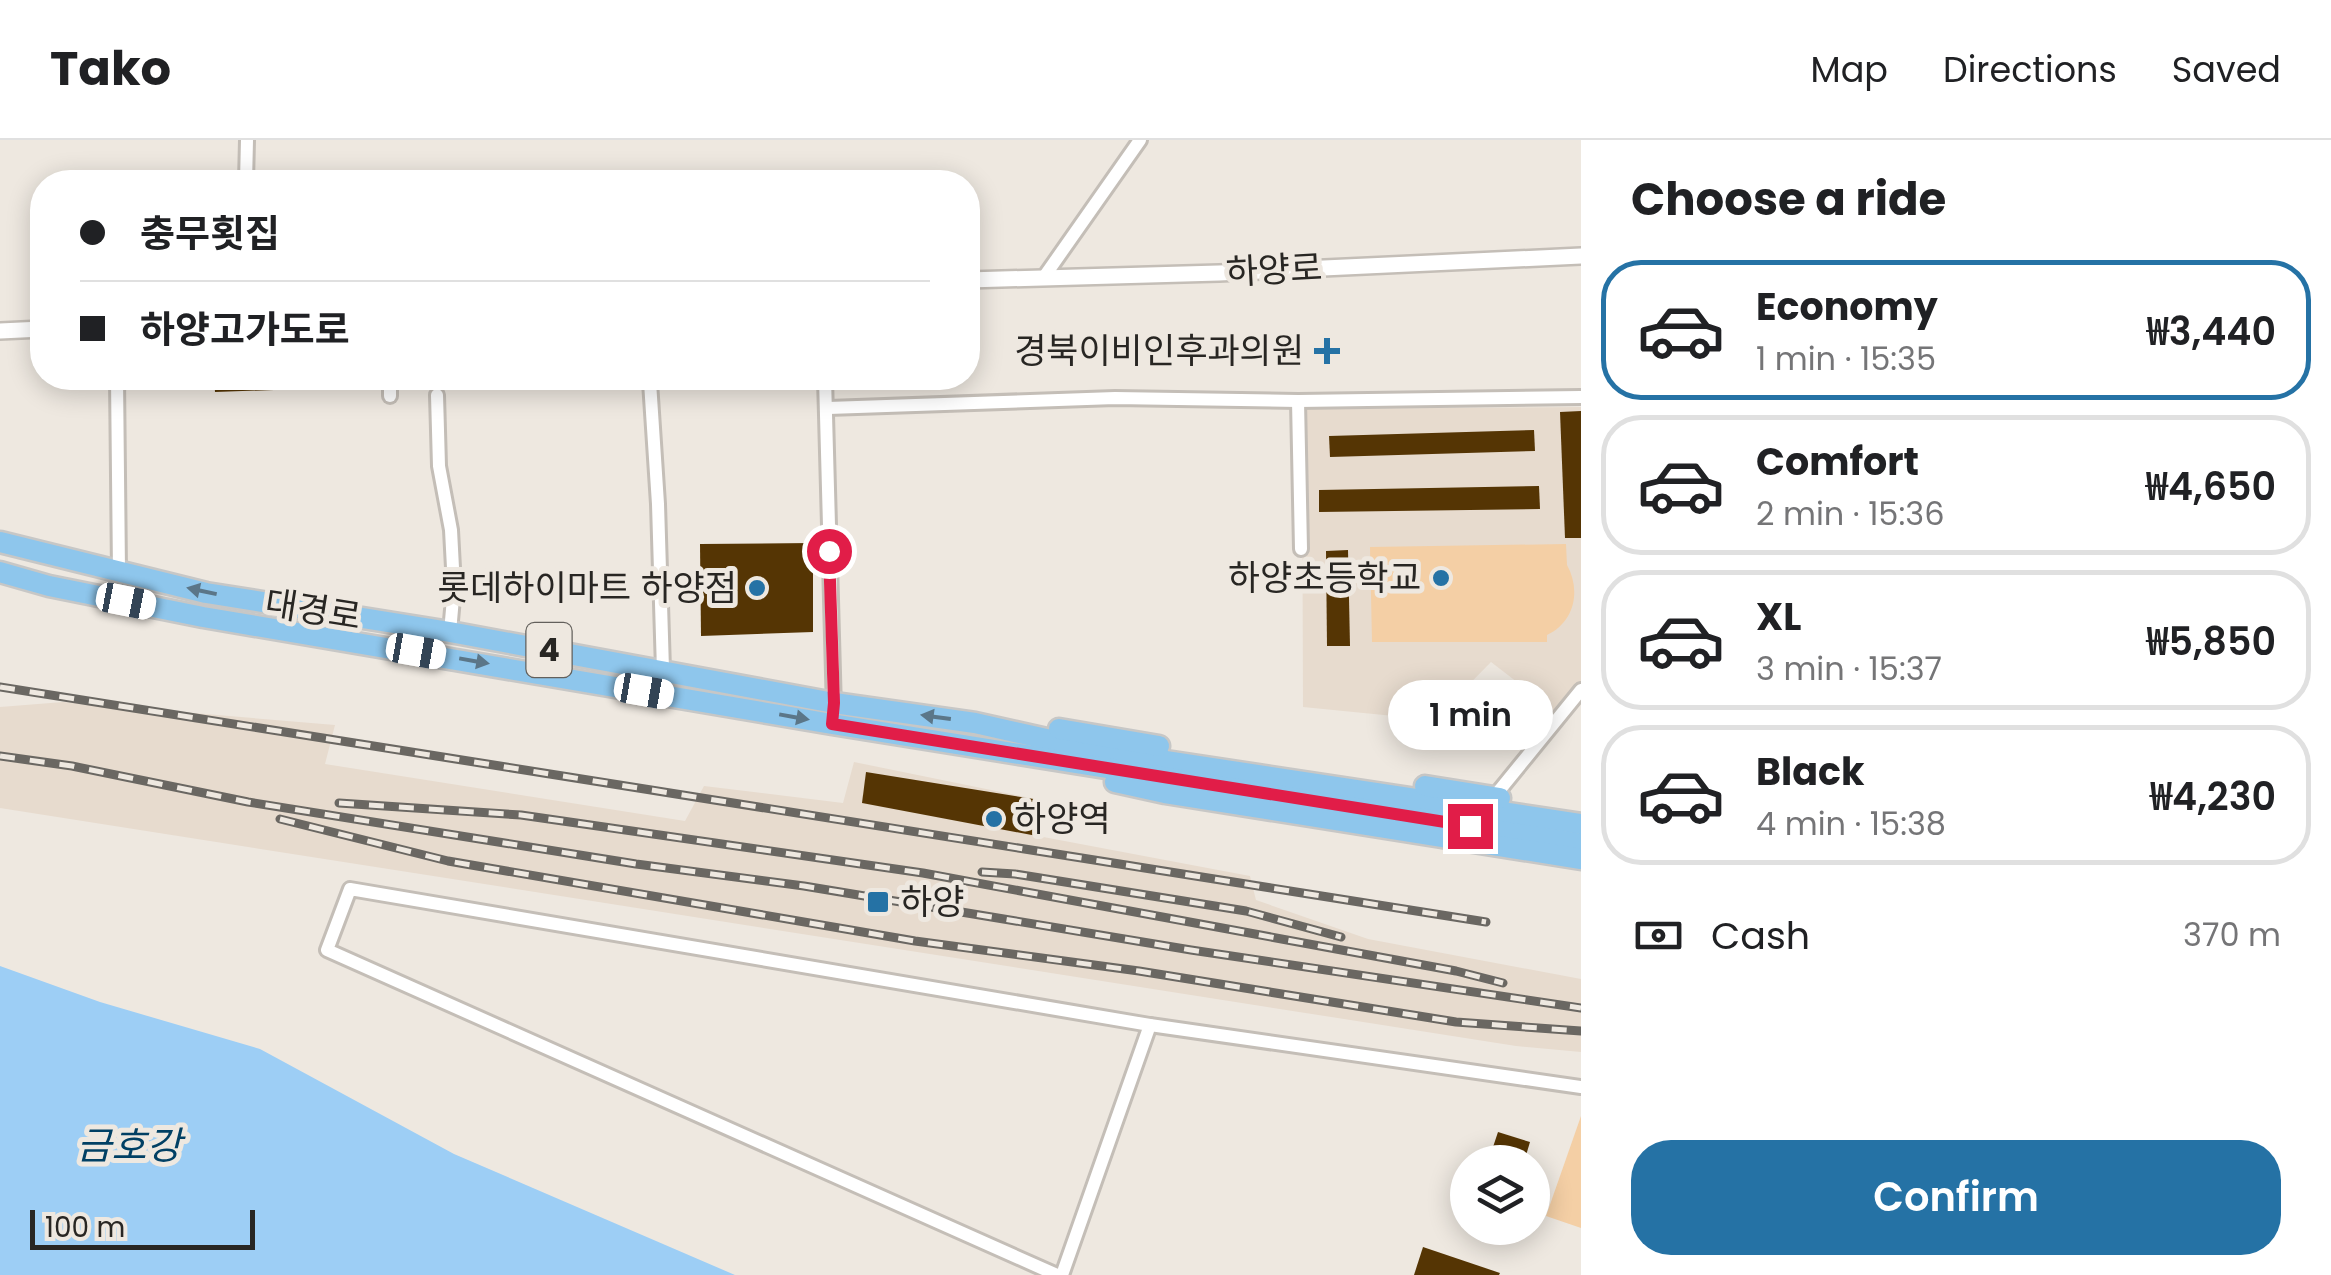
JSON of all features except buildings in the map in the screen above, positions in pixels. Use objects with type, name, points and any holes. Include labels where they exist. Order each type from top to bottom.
[{"type":"main road","name":"대경로","points":[[0,542],[206,593],[663,670],[833,713],[1033,756],[1099,759]]},
{"type":"main road","name":"대경로","points":[[0,572],[49,586],[203,616],[833,713],[975,723],[1099,759]]},
{"type":"main road","points":[[975,723],[1018,721],[1178,750],[1581,810]]},
{"type":"main road","points":[[1033,756],[1072,773],[1165,793],[1581,859]]},
{"type":"main road","points":[[1099,759],[1581,824]]},
{"type":"main road","points":[[1099,759],[1581,844]]},
{"type":"street","points":[[246,170],[247,140]]},
{"type":"street","points":[[1044,278],[1140,140]]},
{"type":"street","name":"하양로","points":[[980,280],[1581,256]]},
{"type":"street","points":[[0,331],[30,330]]},
{"type":"street","points":[[117,390],[119,572]]},
{"type":"street","points":[[390,390],[390,396]]},
{"type":"street","points":[[651,390],[663,670]]},
{"type":"street","points":[[826,390],[833,713]]},
{"type":"street","points":[[437,395],[439,466],[450,530],[454,587],[450,632]]},
{"type":"street","points":[[828,408],[1115,398],[1298,401],[1581,397]]},
{"type":"street","points":[[1298,401],[1301,549]]},
{"type":"street","points":[[1494,796],[1581,690]]},
{"type":"street","points":[[1150,1024],[1060,1275],[327,950],[350,889],[1150,1024],[1581,1087]]},
{"type":"shaded area","name":"하양초등학교","points":[[1581,407],[1581,694],[1562,717],[1491,662],[1434,720],[1303,707],[1302,409]]},
{"type":"shaded area","points":[[1566,544],[1567,565],[1574,585],[1573,604],[1564,622],[1547,635],[1547,642],[1372,642],[1370,547]]},
{"type":"shaded area","points":[[63,702],[335,725],[325,764],[685,821],[704,786],[843,803],[854,762],[1040,800],[1038,836],[1250,876],[1256,900],[1368,939],[1581,979],[1581,1052],[1516,1046],[0,808],[0,707]]},
{"type":"shaded area","points":[[1581,1116],[1581,1228],[1550,1217],[1550,1205]]},
{"type":"water","name":"금호강","points":[[0,966],[100,1002],[260,1049],[454,1154],[735,1275],[0,1275]]},
{"type":"railway","points":[[0,687],[1486,922]]},
{"type":"railway","points":[[0,756],[72,766],[248,802],[636,864],[804,886],[1191,950],[1581,1008]]},
{"type":"railway","points":[[339,803],[521,815],[923,873],[1456,971],[1503,983]]},
{"type":"railway","points":[[280,819],[448,861],[915,941],[1139,971],[1456,1022],[1581,1031]]},
{"type":"railway","points":[[982,872],[1246,911],[1341,937]]},
{"type":"place","name":"경북이비인후과의원","points":[[1327,351]]},
{"type":"place","name":"하양초등학교","points":[[1441,578]]},
{"type":"place","name":"롯데하이마트 하양점","points":[[757,588]]},
{"type":"place","name":"하양역","points":[[994,819]]},
{"type":"place","name":"하양","points":[[878,902]]},
{"type":"route","points":[[829,551],[832,724],[1470,826]]}]
